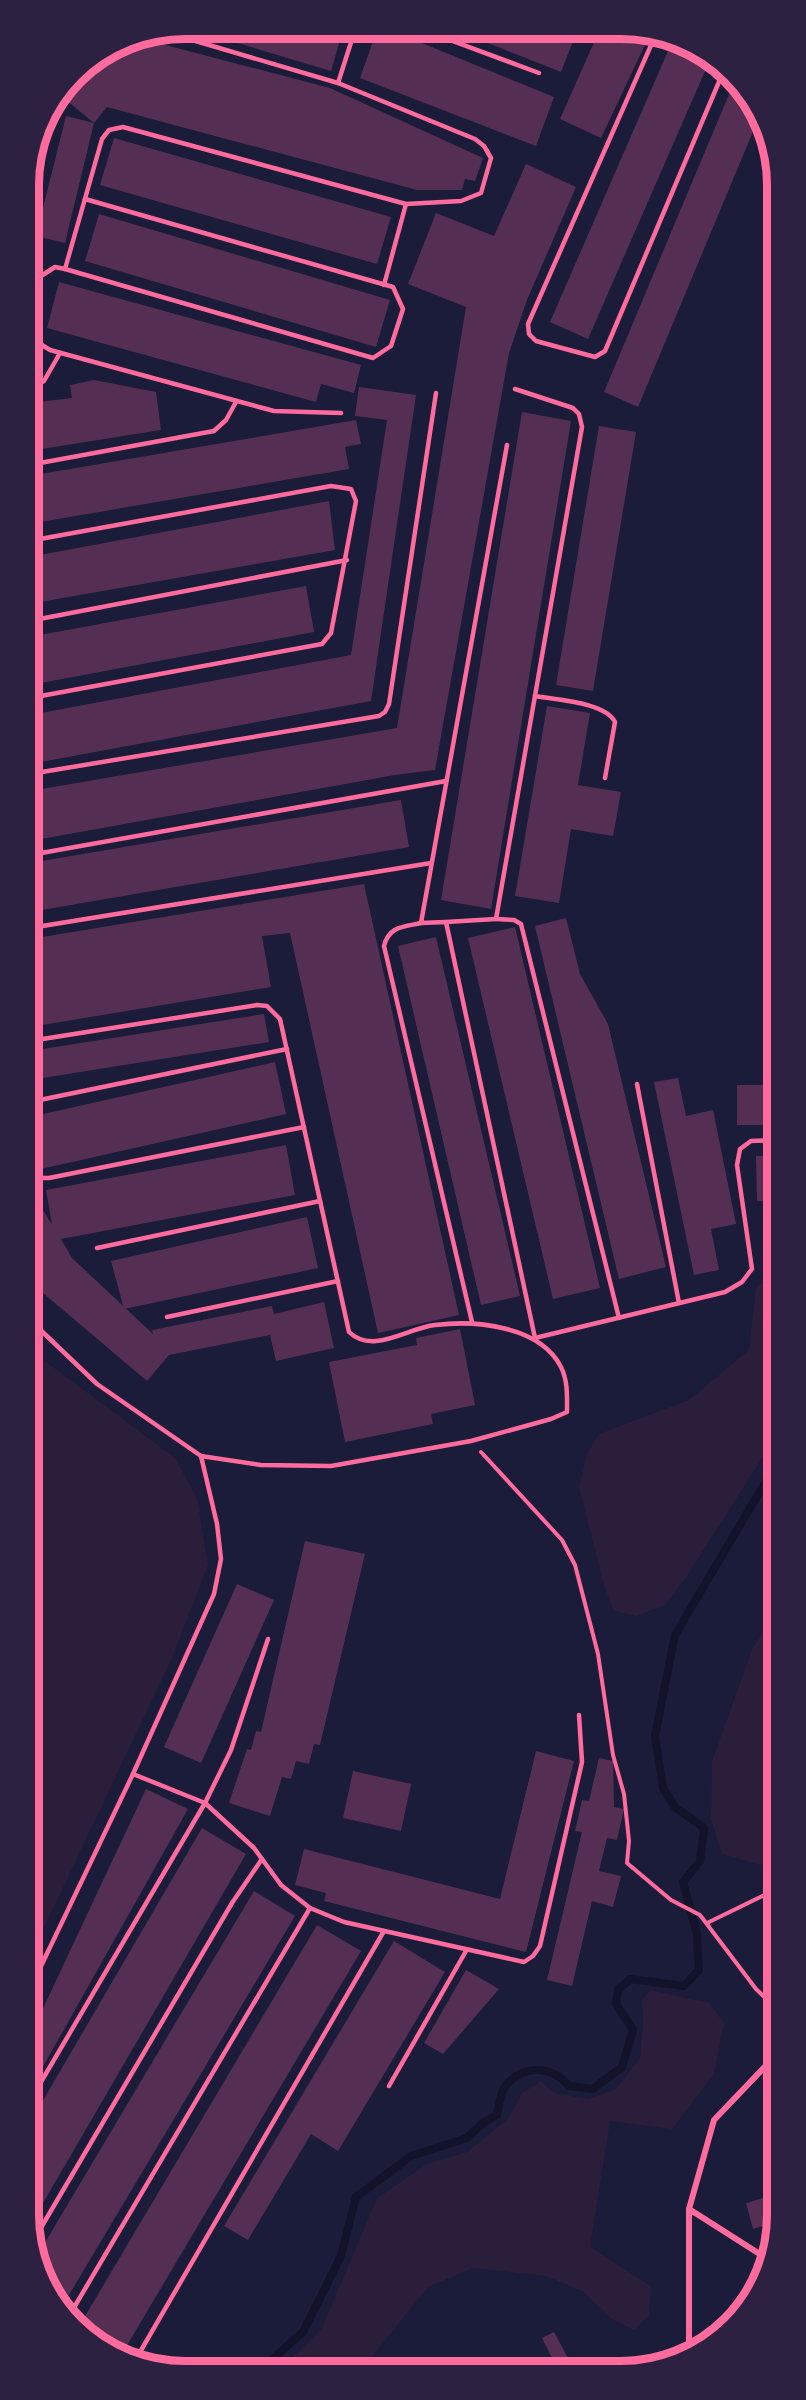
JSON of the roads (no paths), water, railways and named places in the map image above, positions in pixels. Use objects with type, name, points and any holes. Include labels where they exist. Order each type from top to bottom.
[{"type":"street","points":[[689,2344],[689,2209],[714,2120],[767,2064]]},
{"type":"street","points":[[689,2209],[761,2255]]},
{"type":"lane","points":[[65,269],[102,139],[109,130],[123,127],[406,204],[461,201],[482,193],[491,158],[484,146],[476,139],[338,83],[189,39]]},
{"type":"lane","points":[[338,83],[352,39]]},
{"type":"lane","points":[[447,39],[539,73]]},
{"type":"lane","points":[[652,43],[528,324],[529,334],[536,341],[596,357],[605,351],[720,79]]},
{"type":"lane","points":[[39,280],[55,267],[373,358],[391,346],[403,309],[393,287],[85,199]]},
{"type":"lane","points":[[384,285],[406,204]]},
{"type":"lane","points":[[39,342],[60,353],[274,411],[341,412]]},
{"type":"lane","points":[[39,384],[44,381],[60,353]]},
{"type":"lane","points":[[496,919],[582,428],[579,414],[573,408],[515,389]]},
{"type":"lane","points":[[39,773],[379,716],[385,712],[389,704],[436,393]]},
{"type":"lane","points":[[39,463],[214,431],[226,420],[236,402]]},
{"type":"lane","points":[[421,923],[507,444]]},
{"type":"lane","points":[[39,539],[331,486],[351,489],[356,501],[347,560],[331,633],[322,644],[39,696]]},
{"type":"lane","points":[[39,619],[347,560]]},
{"type":"lane","points":[[535,696],[600,708],[611,714],[615,722],[605,778]]},
{"type":"lane","points":[[39,853],[446,781]]},
{"type":"lane","points":[[39,927],[431,863]]},
{"type":"lane","points":[[472,1322],[384,946],[387,935],[396,928],[421,923],[496,919],[514,920],[521,924],[619,1317]]},
{"type":"lane","points":[[39,1328],[98,1384],[201,1456],[261,1465],[331,1466],[471,1441],[551,1419],[567,1412],[567,1387],[561,1366],[534,1338],[446,922]]},
{"type":"lane","points":[[39,1040],[257,1005],[267,1006],[280,1019],[349,1332],[358,1340],[371,1342],[432,1325],[472,1322],[534,1338],[725,1292],[742,1282],[752,1269],[737,1164],[740,1149],[751,1141],[767,1140]]},
{"type":"lane","points":[[39,1100],[287,1049]]},
{"type":"lane","points":[[637,1084],[679,1303]]},
{"type":"lane","points":[[39,1178],[49,1178],[304,1127]]},
{"type":"lane","points":[[97,1248],[320,1201]]},
{"type":"lane","points":[[167,1317],[338,1281]]},
{"type":"lane","points":[[39,1970],[133,1774],[214,1594],[221,1559],[217,1524],[201,1456]]},
{"type":"lane","points":[[39,2085],[205,1803],[231,1750],[268,1639]]},
{"type":"lane","points":[[133,1774],[205,1803],[255,1848],[281,1885],[310,1908],[344,1922],[466,1951],[524,1962],[533,1956],[540,1946],[582,1762],[579,1715]]},
{"type":"lane","points":[[40,2230],[226,1913],[262,1859]]},
{"type":"lane","points":[[73,2309],[310,1908]]},
{"type":"lane","points":[[139,2353],[384,1931]]},
{"type":"lane","points":[[389,2086],[466,1951]]},
{"type":"waterway","points":[[270,2361],[303,2332],[341,2256],[356,2197],[411,2156],[467,2138],[484,2122],[497,2115],[503,2090],[512,2079],[520,2074],[537,2070],[546,2071],[562,2079],[569,2086],[593,2089],[622,2067],[633,2030],[616,2004],[618,1990],[630,1979],[684,1986],[699,1970],[697,1934],[683,1882],[700,1861],[704,1828],[675,1807],[663,1788],[655,1736],[675,1635],[767,1479]]}]
